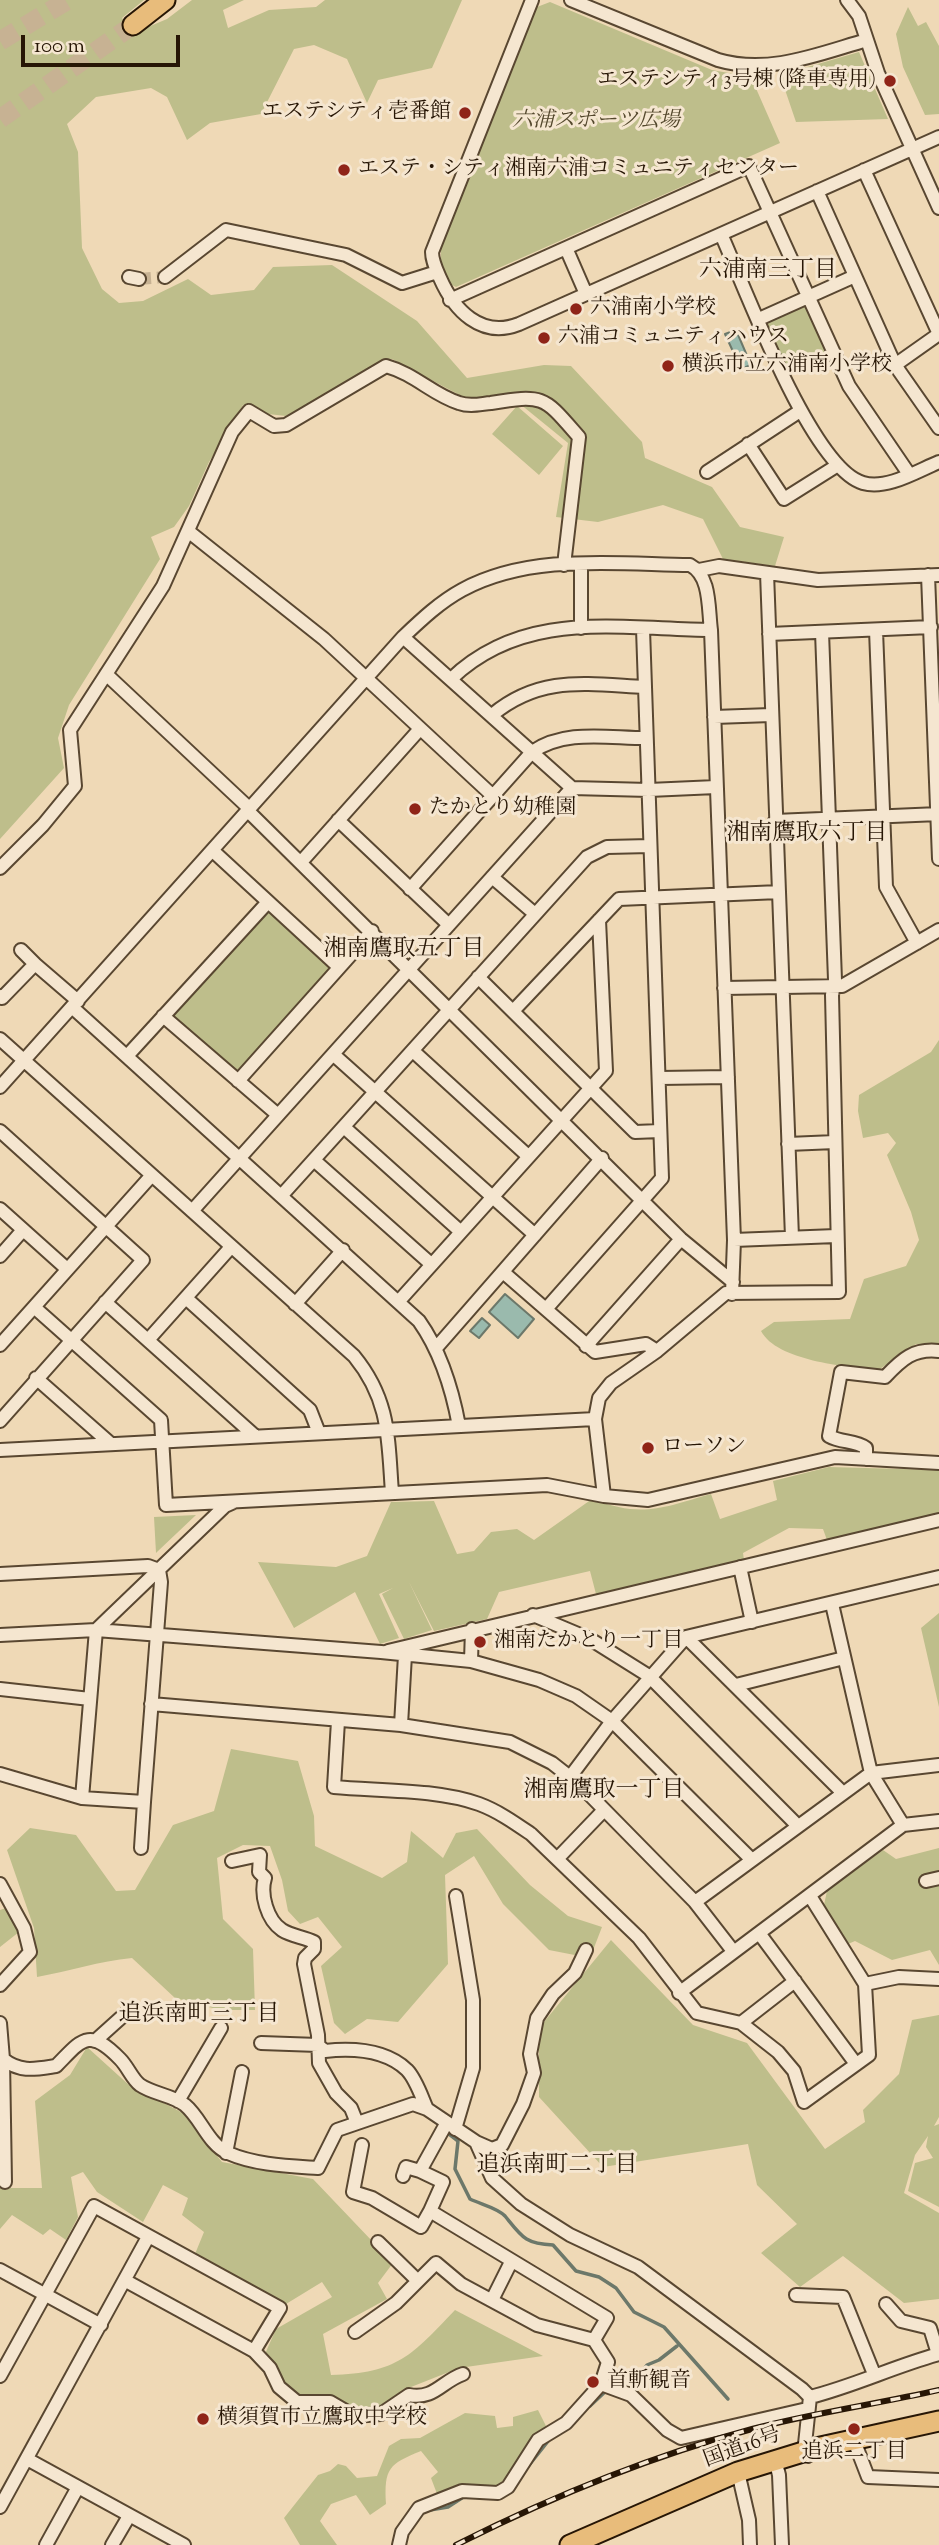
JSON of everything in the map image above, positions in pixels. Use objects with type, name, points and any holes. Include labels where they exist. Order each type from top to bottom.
[{"type":"highway","points":[[133,25],[165,0]]},
{"type":"highway","name":"国道16号","points":[[570,2545],[776,2465],[939,2421]]},
{"type":"highway","name":"国道16号","points":[[854,2443],[939,2431]]},
{"type":"highway","name":"国道16号","points":[[598,2545],[739,2479]]},
{"type":"street","points":[[532,0],[434,246],[432,257],[450,300],[467,317],[500,328],[519,324],[939,137]]},
{"type":"street","points":[[571,0],[718,60],[741,66],[784,64],[867,40]]},
{"type":"street","points":[[847,0],[857,11],[912,149],[939,208]]},
{"type":"street","points":[[450,300],[749,166],[849,386],[909,474]]},
{"type":"street","points":[[864,170],[939,334],[895,365]]},
{"type":"street","points":[[817,191],[895,365],[939,428]]},
{"type":"street","points":[[165,277],[226,230],[346,255],[402,283],[437,272]]},
{"type":"street","points":[[720,234],[800,411],[838,465],[855,480],[869,484],[888,482],[939,462]]},
{"type":"street","points":[[566,248],[586,294]]},
{"type":"street","points":[[759,319],[855,276]]},
{"type":"street","points":[[0,868],[43,825],[75,786],[69,730],[163,586],[232,432],[248,411],[274,426],[286,425],[386,366],[417,377],[457,403],[470,406],[520,398],[537,398],[548,402],[579,437],[564,565]]},
{"type":"street","points":[[707,472],[800,411]]},
{"type":"street","points":[[748,444],[784,499],[838,465]]},
{"type":"street","points":[[188,531],[324,639],[493,796]]},
{"type":"street","points":[[580,564],[581,628]]},
{"type":"street","points":[[0,1087],[403,636],[431,611],[463,589],[506,572],[580,564],[690,565],[699,570],[705,580],[711,630],[734,1240],[732,1288],[657,1351],[611,1383],[599,1398],[595,1419],[604,1496]]},
{"type":"street","points":[[699,570],[719,566],[818,580],[933,575],[931,627],[939,859]]},
{"type":"street","points":[[767,573],[792,1237]]},
{"type":"street","points":[[769,634],[931,627]]},
{"type":"street","points":[[451,679],[486,650],[518,636],[556,628],[711,630]]},
{"type":"street","points":[[546,1309],[662,1178],[643,629]]},
{"type":"street","points":[[876,630],[886,887],[917,943]]},
{"type":"street","points":[[106,674],[302,861],[732,1288],[839,1292],[822,632]]},
{"type":"street","points":[[403,636],[572,788],[649,790],[716,787]]},
{"type":"street","points":[[492,715],[507,703],[551,685],[644,687]]},
{"type":"street","points":[[714,717],[771,715]]},
{"type":"street","points":[[302,861],[419,730]]},
{"type":"street","points":[[410,889],[532,752],[546,743],[569,737],[646,738]]},
{"type":"street","points":[[192,1211],[572,788]]},
{"type":"street","points":[[775,821],[938,814]]},
{"type":"street","points":[[338,820],[449,925]]},
{"type":"street","points":[[282,1195],[316,1161],[450,1007],[596,851],[607,847],[650,846]]},
{"type":"street","points":[[213,851],[339,967]]},
{"type":"street","points":[[492,877],[535,914]]},
{"type":"street","points":[[514,1010],[619,899],[652,895],[779,892]]},
{"type":"street","points":[[127,1056],[268,902]]},
{"type":"street","points":[[399,1301],[606,1070],[599,919]]},
{"type":"street","points":[[238,1081],[372,930]]},
{"type":"street","points":[[724,989],[842,986],[939,930]]},
{"type":"street","points":[[21,950],[127,1056],[419,1321],[436,1348],[454,1398],[459,1426]]},
{"type":"street","points":[[0,996],[2,998],[35,964]]},
{"type":"street","points":[[478,977],[635,1132],[660,1131]]},
{"type":"street","points":[[163,1016],[278,1115]]},
{"type":"street","points":[[0,1039],[365,1368],[381,1398],[387,1430],[392,1493]]},
{"type":"street","points":[[413,1051],[528,1156]]},
{"type":"street","points":[[334,1055],[535,1235]]},
{"type":"street","points":[[660,1079],[728,1077]]},
{"type":"street","points":[[345,1128],[461,1232]]},
{"type":"street","points":[[0,1131],[143,1260],[0,1421]]},
{"type":"street","points":[[789,1144],[835,1142]]},
{"type":"street","points":[[436,1348],[602,1158]]},
{"type":"street","points":[[316,1161],[431,1264]]},
{"type":"street","points":[[0,1345],[152,1175]]},
{"type":"street","points":[[0,1209],[67,1269]]},
{"type":"street","points":[[0,1255],[23,1230]]},
{"type":"street","points":[[734,1240],[836,1236]]},
{"type":"street","points":[[586,1346],[681,1239]]},
{"type":"street","points":[[148,1340],[231,1247]]},
{"type":"street","points":[[295,1304],[342,1250]]},
{"type":"street","points":[[503,1272],[595,1352],[646,1344],[657,1351]]},
{"type":"street","points":[[186,1298],[310,1410],[319,1433]]},
{"type":"street","points":[[106,1302],[255,1436]]},
{"type":"street","points":[[34,1307],[161,1420],[166,1505],[547,1485],[604,1496],[648,1500],[835,1458],[939,1463]]},
{"type":"street","points":[[866,1459],[866,1448],[860,1444],[838,1441],[829,1436],[841,1372],[886,1377],[917,1351],[939,1351]]},
{"type":"street","points":[[36,1378],[111,1444]]},
{"type":"street","points":[[0,1450],[595,1419]]},
{"type":"street","points":[[82,1798],[96,1630],[225,1506],[237,1500]]},
{"type":"street","points":[[381,1652],[939,1520]]},
{"type":"street","points":[[0,1574],[148,1566],[159,1570]]},
{"type":"street","points":[[740,1567],[752,1622]]},
{"type":"street","points":[[141,1848],[158,1635],[161,1582],[159,1570]]},
{"type":"street","points":[[570,1777],[649,1676],[686,1637],[939,1577]]},
{"type":"street","points":[[832,1604],[871,1773],[903,1825]]},
{"type":"street","points":[[533,1615],[590,1639],[649,1676],[798,1826]]},
{"type":"street","points":[[471,1661],[472,1629]]},
{"type":"street","points":[[0,1634],[96,1630],[381,1652],[471,1661],[539,1680],[576,1696],[612,1721],[751,1860]]},
{"type":"street","points":[[686,1637],[843,1793]]},
{"type":"street","points":[[401,1725],[405,1655]]},
{"type":"street","points":[[736,1685],[844,1658]]},
{"type":"street","points":[[0,1689],[90,1699]]},
{"type":"street","points":[[151,1704],[401,1725],[510,1742],[552,1763],[570,1777],[695,1902],[733,1951]]},
{"type":"street","points":[[338,1721],[334,1787],[451,1797],[480,1804],[531,1834],[639,1938],[697,2013],[741,2023],[778,2052],[794,2071],[804,2102],[869,2055],[865,1984],[810,1896]]},
{"type":"street","points":[[695,1902],[871,1773],[939,1765]]},
{"type":"street","points":[[0,1774],[82,1798],[144,1802]]},
{"type":"street","points":[[557,1859],[604,1810]]},
{"type":"street","points":[[679,1993],[903,1825],[939,1821]]},
{"type":"street","points":[[232,1861],[260,1855],[259,1872],[265,1878],[262,1887],[268,1912],[279,1928],[314,1942],[314,1949],[305,1958],[304,1964],[319,2063],[328,2080],[351,2108],[357,2123]]},
{"type":"street","points":[[0,1884],[24,1928],[30,1952],[0,1985]]},
{"type":"street","points":[[420,2171],[451,2126],[473,2068],[473,2000],[456,1896]]},
{"type":"street","points":[[759,1933],[856,2064]]},
{"type":"street","points":[[3,2059],[25,2070],[56,2066],[72,2046],[80,2041],[95,2041],[120,2059],[139,2085],[187,2106],[209,2136],[226,2152],[269,2164],[318,2168],[337,2130],[413,2104],[427,2109],[476,2142],[492,2149],[502,2145],[534,2073],[530,2054],[537,2018],[553,1994],[575,1973],[586,1951]]},
{"type":"street","points":[[865,1984],[898,1977],[939,1979]]},
{"type":"street","points":[[741,2023],[796,1981]]},
{"type":"street","points":[[95,2041],[125,2014]]},
{"type":"street","points":[[0,2023],[5,2182]]},
{"type":"street","points":[[177,2101],[221,2028]]},
{"type":"street","points":[[261,2043],[318,2045],[325,2050],[351,2048],[396,2062],[410,2072],[427,2109]]},
{"type":"street","points":[[226,2152],[242,2072]]},
{"type":"street","points":[[476,2142],[492,2178],[521,2204],[570,2235],[638,2267],[809,2403]]},
{"type":"street","points":[[362,2146],[354,2192],[373,2198],[421,2227],[443,2182],[406,2166],[403,2176]]},
{"type":"street","points":[[0,2376],[94,2206],[280,2308],[254,2351]]},
{"type":"street","points":[[430,2211],[607,2318],[594,2340]]},
{"type":"street","points":[[0,2507],[148,2237]]},
{"type":"street","points":[[378,2242],[418,2281]]},
{"type":"street","points":[[492,2300],[511,2262]]},
{"type":"street","points":[[355,2332],[396,2303],[436,2263],[461,2284],[537,2325],[594,2340],[608,2362],[601,2384],[566,2423],[538,2440],[508,2487],[498,2493],[462,2491],[419,2508],[402,2532],[399,2545]]},
{"type":"street","points":[[0,2270],[101,2325]]},
{"type":"street","points":[[126,2281],[254,2351],[270,2368],[279,2387],[297,2402],[330,2402],[354,2416],[381,2414],[409,2395],[419,2397],[433,2394],[463,2374]]},
{"type":"street","points":[[796,2295],[843,2297],[874,2374]]},
{"type":"street","points":[[601,2384],[631,2395],[667,2430],[681,2438],[809,2403],[874,2374],[939,2354],[930,2328],[901,2321],[886,2304]]},
{"type":"street","points":[[808,2455],[809,2403]]},
{"type":"street","points":[[854,2443],[868,2477],[939,2480]]},
{"type":"street","points":[[27,2459],[184,2545]]},
{"type":"street","points":[[776,2465],[782,2545]]},
{"type":"street","points":[[739,2479],[749,2520],[750,2545]]},
{"type":"street","points":[[46,2545],[78,2487]]},
{"type":"street","points":[[112,2545],[129,2516]]},
{"type":"green space","points":[[0,0],[144,0],[122,18],[134,33],[167,19],[192,0],[244,0],[223,10],[228,28],[269,10],[316,7],[325,0],[462,0],[432,68],[378,80],[367,103],[347,59],[314,45],[294,49],[261,114],[210,123],[187,140],[167,97],[151,88],[96,97],[67,124],[78,152],[82,248],[102,289],[119,303],[143,301],[188,279],[211,295],[254,290],[273,267],[332,265],[417,321],[467,378],[544,365],[571,366],[642,442],[645,458],[712,487],[740,527],[784,537],[775,566],[723,559],[703,519],[663,505],[598,522],[556,517],[568,443],[509,395],[465,398],[392,359],[286,416],[268,414],[243,405],[209,462],[189,506],[174,527],[151,537],[160,559],[69,705],[58,738],[64,768],[0,839]]},
{"type":"green space","name":"六浦スポーツ広場","points":[[550,2],[712,70],[751,77],[780,143],[456,287],[450,284],[441,263],[441,247],[537,7]]},
{"type":"green space","points":[[908,7],[918,26],[926,22],[939,46],[939,114],[925,115],[903,67],[896,34]]},
{"type":"green space","points":[[859,52],[888,119],[796,122],[780,75]]},
{"type":"green space","points":[[805,300],[831,357],[789,375],[764,319]]},
{"type":"green space","points":[[517,406],[563,446],[539,475],[492,434]]},
{"type":"green space","points":[[268,910],[335,968],[238,1073],[172,1018]]},
{"type":"green space","points":[[939,1040],[939,1344],[916,1344],[877,1371],[830,1364],[796,1356],[781,1349],[761,1331],[774,1322],[850,1319],[864,1279],[906,1266],[919,1240],[911,1212],[887,1155],[896,1143],[888,1133],[863,1138],[858,1111],[859,1095],[931,1052]]},
{"type":"green space","points":[[829,1467],[939,1470],[939,1515],[827,1540],[823,1529],[789,1528],[743,1553],[744,1560],[596,1594],[590,1571],[499,1592],[487,1619],[434,1631],[409,1582],[432,1630],[404,1639],[382,1594],[393,1588],[379,1594],[399,1638],[380,1644],[355,1592],[294,1628],[258,1562],[336,1567],[367,1556],[391,1502],[434,1501],[457,1554],[474,1551],[491,1532],[517,1529],[534,1540],[592,1499],[625,1508],[652,1509],[711,1494],[720,1519],[777,1500],[773,1481]]},
{"type":"green space","points":[[196,1515],[158,1551],[156,1553],[154,1517]]},
{"type":"green space","points":[[939,1613],[939,1707],[921,1628]]},
{"type":"green space","points":[[231,1749],[298,1761],[314,1816],[315,1846],[382,1878],[407,1862],[411,1831],[443,1858],[456,1833],[477,1829],[530,1885],[568,1916],[602,1927],[590,1958],[549,1950],[503,1904],[474,1856],[445,1875],[448,1964],[398,2022],[367,2019],[345,2034],[334,2023],[321,1966],[342,1947],[318,1917],[300,1924],[288,1911],[282,1880],[270,1846],[243,1845],[217,1858],[223,1919],[253,1949],[255,2010],[220,2010],[175,1998],[132,1958],[37,1977],[34,1928],[7,1850],[30,1828],[76,1835],[116,1891],[135,1890],[173,1825],[214,1811]]},
{"type":"green space","points":[[939,1848],[939,1965],[930,1950],[892,1960],[855,1941],[848,1944],[824,1905],[827,1891],[883,1850],[896,1859]]},
{"type":"green space","points":[[6,1908],[19,1932],[0,1947],[0,1910]]},
{"type":"green space","points":[[611,1940],[693,2025],[747,2043],[825,2149],[865,2122],[863,2110],[899,2074],[912,2020],[939,2015],[939,2117],[934,2126],[939,2124],[939,2207],[908,2191],[915,2163],[933,2158],[926,2147],[928,2136],[915,2155],[904,2193],[939,2213],[939,2299],[904,2303],[843,2256],[800,2287],[761,2253],[797,2224],[757,2185],[748,2144],[603,2167],[539,2097],[539,2028]]},
{"type":"green space","points":[[87,2047],[129,2085],[183,2113],[222,2162],[313,2179],[393,2263],[378,2283],[387,2299],[323,2334],[331,2375],[372,2370],[402,2359],[455,2310],[543,2356],[459,2368],[406,2389],[380,2409],[357,2412],[299,2398],[283,2384],[265,2354],[276,2329],[332,2297],[322,2282],[286,2304],[195,2254],[204,2232],[182,2215],[188,2198],[163,2185],[143,2222],[97,2192],[83,2172],[71,2177],[78,2217],[66,2240],[50,2229],[43,2235],[12,2215],[0,2229],[0,2188],[42,2188],[35,2101],[70,2075]]},
{"type":"green space","points":[[538,2410],[547,2428],[533,2435],[506,2485],[439,2499],[431,2478],[438,2472],[421,2451],[395,2464],[391,2469],[386,2482],[386,2504],[370,2515],[356,2495],[331,2504],[320,2521],[337,2545],[300,2545],[284,2518],[318,2475],[330,2471],[338,2464],[346,2466],[357,2478],[377,2476],[389,2446],[401,2439],[420,2438],[465,2413],[495,2416],[497,2428],[513,2426],[513,2417]]},
{"type":"shaded area","points":[[736,330],[751,365],[741,369],[725,334]]},
{"type":"shaded area","points":[[505,1294],[534,1319],[518,1338],[489,1312]]},
{"type":"shaded area","points":[[482,1318],[490,1325],[479,1338],[470,1331]]},
{"type":"waterway","points":[[449,2134],[458,2141],[455,2169],[470,2199],[502,2213],[520,2234],[530,2241],[553,2245],[576,2271],[599,2277],[616,2288],[634,2312],[664,2327],[728,2399]]},
{"type":"waterway","points":[[628,2388],[647,2365],[659,2360],[677,2346]]},
{"type":"waterway","points":[[590,2406],[607,2390]]},
{"type":"waterway","points":[[526,2469],[549,2440]]},
{"type":"waterway","points":[[430,2510],[448,2507],[465,2496]]},
{"type":"tunnel","points":[[0,41],[68,0]]},
{"type":"tunnel","points":[[0,119],[133,25]]},
{"type":"tunnel","points":[[139,279],[165,277]]},
{"type":"railway","points":[[456,2545],[564,2495],[675,2452],[775,2423],[939,2390]]},
{"type":"place","name":"エステシティ3号棟 (降車専用)","points":[[890,81]]},
{"type":"place","name":"エステシティ壱番館","points":[[465,113]]},
{"type":"place","name":"エステ・シティ湘南六浦コミュニティセンター","points":[[344,170]]},
{"type":"place","name":"六浦南小学校","points":[[576,309]]},
{"type":"place","name":"六浦コミュニティハウス","points":[[544,338]]},
{"type":"place","name":"横浜市立六浦南小学校","points":[[668,366]]},
{"type":"place","name":"たかとり幼稚園","points":[[415,809]]},
{"type":"place","name":"ローソン","points":[[648,1448]]},
{"type":"place","name":"湘南たかとり一丁目","points":[[480,1642]]},
{"type":"place","name":"首斬観音","points":[[593,2382]]},
{"type":"place","name":"横須賀市立鷹取中学校","points":[[203,2419]]},
{"type":"place","name":"追浜二丁目","points":[[854,2429]]},
{"type":"district","name":"六浦南三丁目","points":[[768,272]]},
{"type":"district","name":"湘南鷹取六丁目","points":[[807,835]]},
{"type":"district","name":"湘南鷹取五丁目","points":[[404,951]]},
{"type":"district","name":"湘南鷹取一丁目","points":[[604,1792]]},
{"type":"district","name":"追浜南町三丁目","points":[[199,2016]]},
{"type":"district","name":"追浜南町二丁目","points":[[557,2167]]}]
